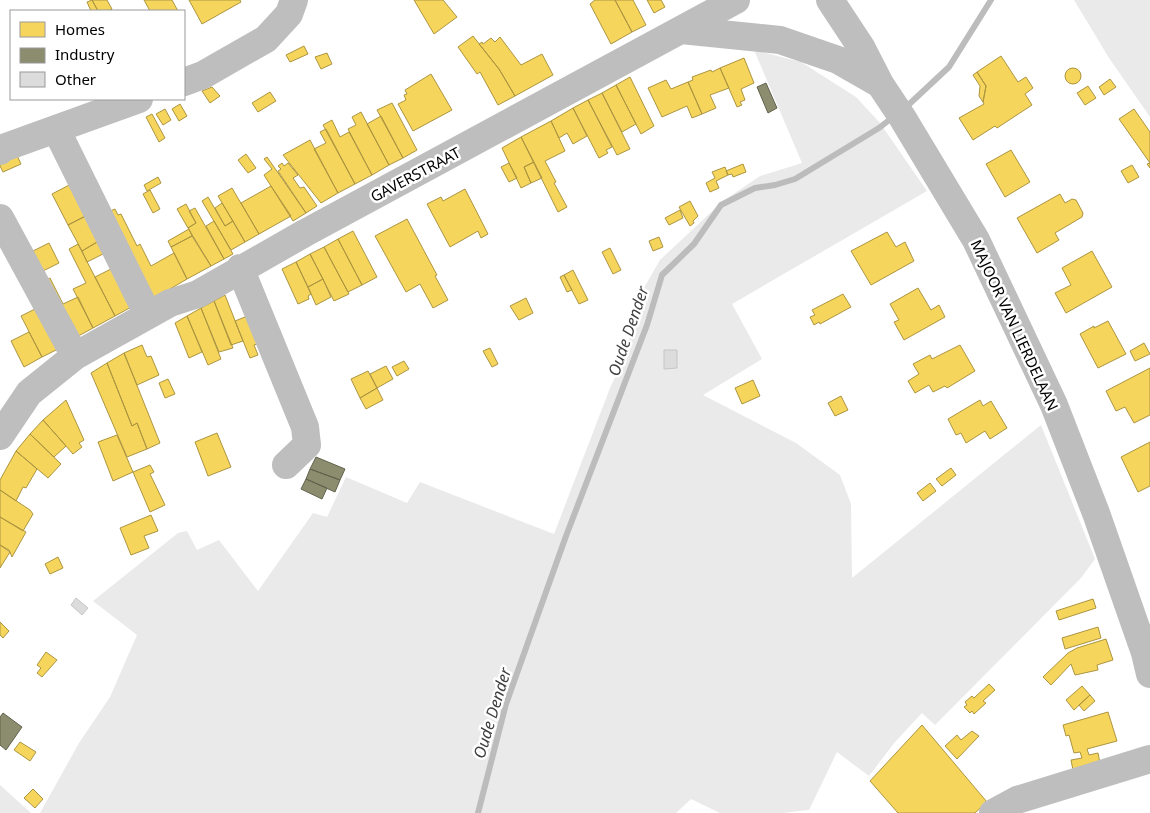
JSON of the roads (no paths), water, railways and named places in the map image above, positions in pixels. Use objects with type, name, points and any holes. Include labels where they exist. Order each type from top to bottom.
[{"type":"street","points":[[185,82],[204,75],[266,39],[289,14],[294,0]]},
{"type":"street","name":"GAVERSTRAAT","points":[[0,436],[29,393],[75,356],[170,303],[198,294],[240,268],[736,0]]},
{"type":"street","name":"MAJOOR VAN LIERDELAAN","points":[[830,0],[861,47],[891,101],[976,240],[1054,405],[1096,513],[1145,653],[1150,674]]},
{"type":"street","points":[[681,30],[780,40],[838,60],[891,101]]},
{"type":"street","points":[[0,151],[3,148],[136,100]]},
{"type":"street","points":[[56,129],[148,315]]},
{"type":"street","points":[[0,218],[75,356]]},
{"type":"street","points":[[240,268],[305,427],[307,445],[286,465]]},
{"type":"street","points":[[992,813],[1017,800],[1150,759]]},
{"type":"waterway","name":"Oude Dender","points":[[904,109],[949,67],[991,0]]},
{"type":"waterway","name":"Oude Dender","points":[[478,813],[506,704],[566,536],[647,325],[662,275],[694,244],[721,205],[755,188],[795,179],[879,128],[893,117]]}]
